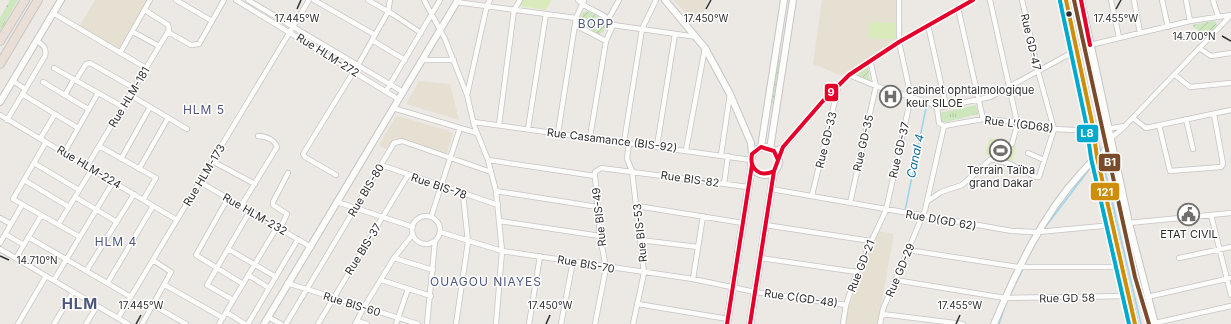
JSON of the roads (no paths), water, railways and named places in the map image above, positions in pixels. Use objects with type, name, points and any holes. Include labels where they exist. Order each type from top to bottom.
[{"type":"highway","points":[[0,41],[24,0]]},
{"type":"highway","points":[[0,64],[38,0]]},
{"type":"street","points":[[0,102],[61,0]]},
{"type":"street","points":[[120,53],[150,0]]},
{"type":"street","points":[[176,0],[212,21]]},
{"type":"street","points":[[145,10],[168,29],[193,46],[199,44],[224,0]]},
{"type":"street","name":"Rue HLM-272","points":[[236,0],[398,99]]},
{"type":"street","name":"Rue HLM-272","points":[[248,0],[403,92]]},
{"type":"street","name":"Rue HLM-173","points":[[118,318],[309,0]]},
{"type":"street","points":[[314,0],[375,35]]},
{"type":"street","points":[[368,0],[421,33]]},
{"type":"street","points":[[358,65],[388,12],[390,0]]},
{"type":"street","points":[[424,0],[431,16],[440,29],[454,60],[467,95],[477,133],[488,160],[496,192],[502,251],[496,324]]},
{"type":"street","points":[[386,91],[440,0]]},
{"type":"street","points":[[467,95],[487,5],[490,0]]},
{"type":"street","points":[[499,125],[514,10],[520,0]]},
{"type":"street","points":[[609,18],[619,0]]},
{"type":"street","name":"Rue BIS-53","points":[[634,324],[644,273],[637,206],[632,171],[627,159],[626,142],[642,29],[656,0]]},
{"type":"street","points":[[665,0],[705,48],[730,94],[748,138],[752,160],[756,171],[762,174],[770,174],[774,171]]},
{"type":"street","points":[[638,304],[728,321],[735,287],[752,160],[761,147],[784,0]]},
{"type":"street","points":[[778,160],[772,150],[793,0]]},
{"type":"street","name":"Rue GD-37","points":[[886,210],[912,97],[899,42],[899,0]]},
{"type":"street","points":[[751,324],[754,292],[774,171],[784,147],[839,84],[849,75],[899,42],[973,0]]},
{"type":"street","points":[[990,0],[1018,122],[1012,144]]},
{"type":"street","name":"Rue GD-47","points":[[1022,0],[1038,71],[1054,130]]},
{"type":"street","points":[[1066,0],[1094,131],[1097,157],[1135,324],[1132,324]]},
{"type":"street","points":[[1081,0],[1129,223],[1147,297],[1155,323],[1231,306]]},
{"type":"street","points":[[1111,0],[1119,37]]},
{"type":"street","points":[[1134,0],[1140,33]]},
{"type":"street","points":[[1162,0],[1168,27]]},
{"type":"street","points":[[1186,0],[1190,20]]},
{"type":"street","points":[[1214,0],[1218,16]]},
{"type":"street","points":[[264,324],[287,283],[311,247],[457,1],[576,18]]},
{"type":"street","points":[[558,133],[576,18],[581,1],[609,18],[613,25]]},
{"type":"street","points":[[958,8],[983,118]]},
{"type":"street","points":[[53,13],[146,68]]},
{"type":"street","points":[[528,129],[546,14]]},
{"type":"street","points":[[1090,45],[1119,37],[1168,27],[1190,20],[1231,15]]},
{"type":"street","points":[[994,324],[1018,267],[1038,232],[1063,195],[1097,157],[1102,156],[1111,138],[1133,118],[1231,15]]},
{"type":"street","points":[[575,25],[606,41]]},
{"type":"street","points":[[613,25],[697,37]]},
{"type":"street","points":[[590,138],[606,41],[613,25]]},
{"type":"street","points":[[928,25],[946,106]]},
{"type":"street","name":"Rue HLM-181","points":[[58,225],[79,190],[99,146],[168,29]]},
{"type":"street","points":[[132,32],[159,46]]},
{"type":"street","points":[[657,146],[675,34]]},
{"type":"street","points":[[7,120],[46,51],[45,47],[37,40]]},
{"type":"street","points":[[372,40],[405,60]]},
{"type":"street","points":[[686,150],[705,48]]},
{"type":"street","points":[[1199,48],[1211,56],[1231,53]]},
{"type":"street","points":[[849,75],[876,86],[930,103],[937,108],[980,100],[1009,88],[1077,50]]},
{"type":"street","points":[[422,60],[454,60]]},
{"type":"street","name":"Rue GD-35","points":[[850,203],[876,86],[870,60]]},
{"type":"street","points":[[65,95],[88,63],[134,88]]},
{"type":"street","points":[[54,68],[123,106]]},
{"type":"street","points":[[336,175],[305,157],[303,154],[354,71]]},
{"type":"street","points":[[1174,74],[1190,87],[1231,83]]},
{"type":"street","points":[[12,81],[25,89]]},
{"type":"street","points":[[43,82],[88,110]]},
{"type":"street","name":"Rue GD-33","points":[[812,195],[839,84]]},
{"type":"street","points":[[64,153],[98,93]]},
{"type":"street","points":[[22,94],[78,128]]},
{"type":"street","points":[[721,155],[730,94]]},
{"type":"street","points":[[130,95],[187,129]]},
{"type":"street","points":[[121,159],[150,107]]},
{"type":"street","points":[[393,108],[477,133]]},
{"type":"street","points":[[937,108],[938,123],[944,126]]},
{"type":"street","points":[[1133,118],[1145,127],[1231,110]]},
{"type":"street","points":[[40,139],[55,114]]},
{"type":"street","points":[[1159,125],[1170,170],[1221,167],[1223,164],[1214,114]]},
{"type":"street","name":"Rue HLM-224","points":[[0,115],[177,220]]},
{"type":"street","points":[[139,169],[168,118]]},
{"type":"street","name":"Rue L'(GD68)","points":[[944,126],[983,118],[1018,122],[1054,130],[1094,131],[1124,126]]},
{"type":"street","points":[[1186,119],[1193,150]]},
{"type":"street","name":"Rue Casamance (BIS-92)","points":[[474,122],[752,160]]},
{"type":"street","name":"Rue GD-29","points":[[880,324],[882,314],[895,280],[928,201],[944,126]]},
{"type":"street","points":[[431,218],[440,186],[460,128]]},
{"type":"street","points":[[928,201],[941,192],[962,185],[991,159],[1010,164],[1036,177],[1039,176],[1054,130]]},
{"type":"street","points":[[241,206],[277,147],[274,142],[264,136],[258,136]]},
{"type":"street","points":[[748,138],[754,145],[772,150],[784,147]]},
{"type":"street","name":"Rue BIS-80","points":[[286,324],[305,289],[356,208],[394,143],[402,141],[491,172]]},
{"type":"street","points":[[46,142],[13,199],[80,237]]},
{"type":"street","points":[[99,146],[156,178],[143,200]]},
{"type":"street","points":[[1028,153],[1044,160]]},
{"type":"street","points":[[724,184],[728,156]]},
{"type":"street","points":[[488,160],[595,176]]},
{"type":"street","points":[[212,161],[255,184]]},
{"type":"street","points":[[34,163],[79,190]]},
{"type":"street","name":"Rue BIS-78","points":[[381,165],[498,205]]},
{"type":"street","name":"Rue BIS-49","points":[[595,324],[606,268],[600,236],[595,172],[601,168],[632,171]]},
{"type":"street","name":"Rue BIS-82","points":[[632,171],[748,187]]},
{"type":"street","points":[[219,324],[254,264],[287,214],[274,206],[273,202],[288,173]]},
{"type":"street","name":"Rue BIS-37","points":[[318,324],[408,175]]},
{"type":"street","points":[[24,180],[69,207]]},
{"type":"street","points":[[54,280],[113,182]]},
{"type":"street","name":"Rue HLM-232","points":[[200,182],[311,247]]},
{"type":"street","name":"Rue D(GD 62)","points":[[771,189],[1012,231],[1038,232],[1113,225]]},
{"type":"street","points":[[496,192],[598,207]]},
{"type":"street","points":[[87,270],[134,194]]},
{"type":"street","points":[[456,324],[468,242],[463,194]]},
{"type":"street","points":[[75,197],[117,222]]},
{"type":"street","points":[[228,198],[196,253],[196,256],[243,284]]},
{"type":"street","points":[[337,202],[413,227]]},
{"type":"street","points":[[0,243],[22,205]]},
{"type":"street","points":[[108,282],[153,206]]},
{"type":"street","points":[[637,206],[743,223]]},
{"type":"street","name":"Rue GD-21","points":[[843,324],[846,305],[857,272],[886,210]]},
{"type":"street","points":[[233,300],[207,285],[250,211]]},
{"type":"street","points":[[1129,223],[1231,212]]},
{"type":"street","points":[[1211,215],[1229,278],[1231,295]]},
{"type":"street","points":[[16,258],[41,216]]},
{"type":"street","points":[[693,279],[703,216]]},
{"type":"street","points":[[0,218],[11,224]]},
{"type":"street","points":[[427,324],[431,296],[435,241],[440,232],[438,224],[431,218],[420,218],[413,227],[413,234],[416,240],[429,244],[435,241]]},
{"type":"street","points":[[500,221],[600,236]]},
{"type":"street","points":[[765,225],[871,241]]},
{"type":"street","name":"Rue BIS-70","points":[[440,232],[468,242],[502,251],[606,268],[693,279],[735,287]]},
{"type":"street","points":[[5,234],[24,245]]},
{"type":"street","points":[[366,324],[356,323],[394,258],[413,234]]},
{"type":"street","points":[[28,237],[68,258],[131,297]]},
{"type":"street","points":[[226,312],[247,324],[298,240]]},
{"type":"street","points":[[640,240],[698,247]]},
{"type":"street","points":[[1179,258],[1231,247]]},
{"type":"street","points":[[228,249],[276,277]]},
{"type":"street","points":[[908,250],[1018,267],[1122,267]]},
{"type":"street","points":[[1,251],[16,258],[128,324]]},
{"type":"street","points":[[529,324],[540,256]]},
{"type":"street","points":[[394,258],[433,270]]},
{"type":"street","points":[[760,258],[857,272]]},
{"type":"street","points":[[142,324],[171,272],[153,260]]},
{"type":"street","points":[[561,324],[573,262]]},
{"type":"street","points":[[248,275],[270,288]]},
{"type":"street","points":[[18,324],[46,276]]},
{"type":"street","points":[[1147,297],[1229,278]]},
{"type":"street","points":[[381,280],[431,296]]},
{"type":"street","name":"Rue GD 58","points":[[895,280],[1005,298],[1129,296]]},
{"type":"street","name":"Rue BIS-60","points":[[287,283],[418,324]]},
{"type":"street","points":[[165,285],[222,318]]},
{"type":"street","name":"Rue C(GD-48)","points":[[735,287],[754,292],[846,305]]},
{"type":"street","points":[[396,324],[408,289]]},
{"type":"street","points":[[54,324],[73,292]]},
{"type":"street","points":[[153,305],[186,324]]},
{"type":"street","points":[[86,324],[97,306]]},
{"type":"street","points":[[882,314],[963,324]]},
{"type":"street","points":[[268,317],[280,324]]},
{"type":"waterway","name":"Canal 4","points":[[905,211],[927,103]]},
{"type":"waterway","points":[[1096,133],[1101,153]]},
{"type":"waterway","points":[[1102,158],[1141,324]]},
{"type":"waterway","points":[[1043,230],[1094,163]]},
{"type":"waterway","points":[[1012,290],[1023,269]]},
{"type":"waterway","points":[[999,324],[1006,303]]},
{"type":"place","name":"cabinet ophtalmologique keur SILOE","points":[[890,96]]},
{"type":"place","name":"Terrain Taïba grand Dakar","points":[[1001,150]]},
{"type":"place","name":"ETAT CIVIL","points":[[1189,214]]},
{"type":"district","name":"BOPP","points":[[596,23]]},
{"type":"district","name":"HLM 5","points":[[204,109]]},
{"type":"district","name":"HLM 4","points":[[116,241]]},
{"type":"district","name":"OUAGOU NIAYES","points":[[486,281]]},
{"type":"district","name":"HLM","points":[[80,303]]}]
